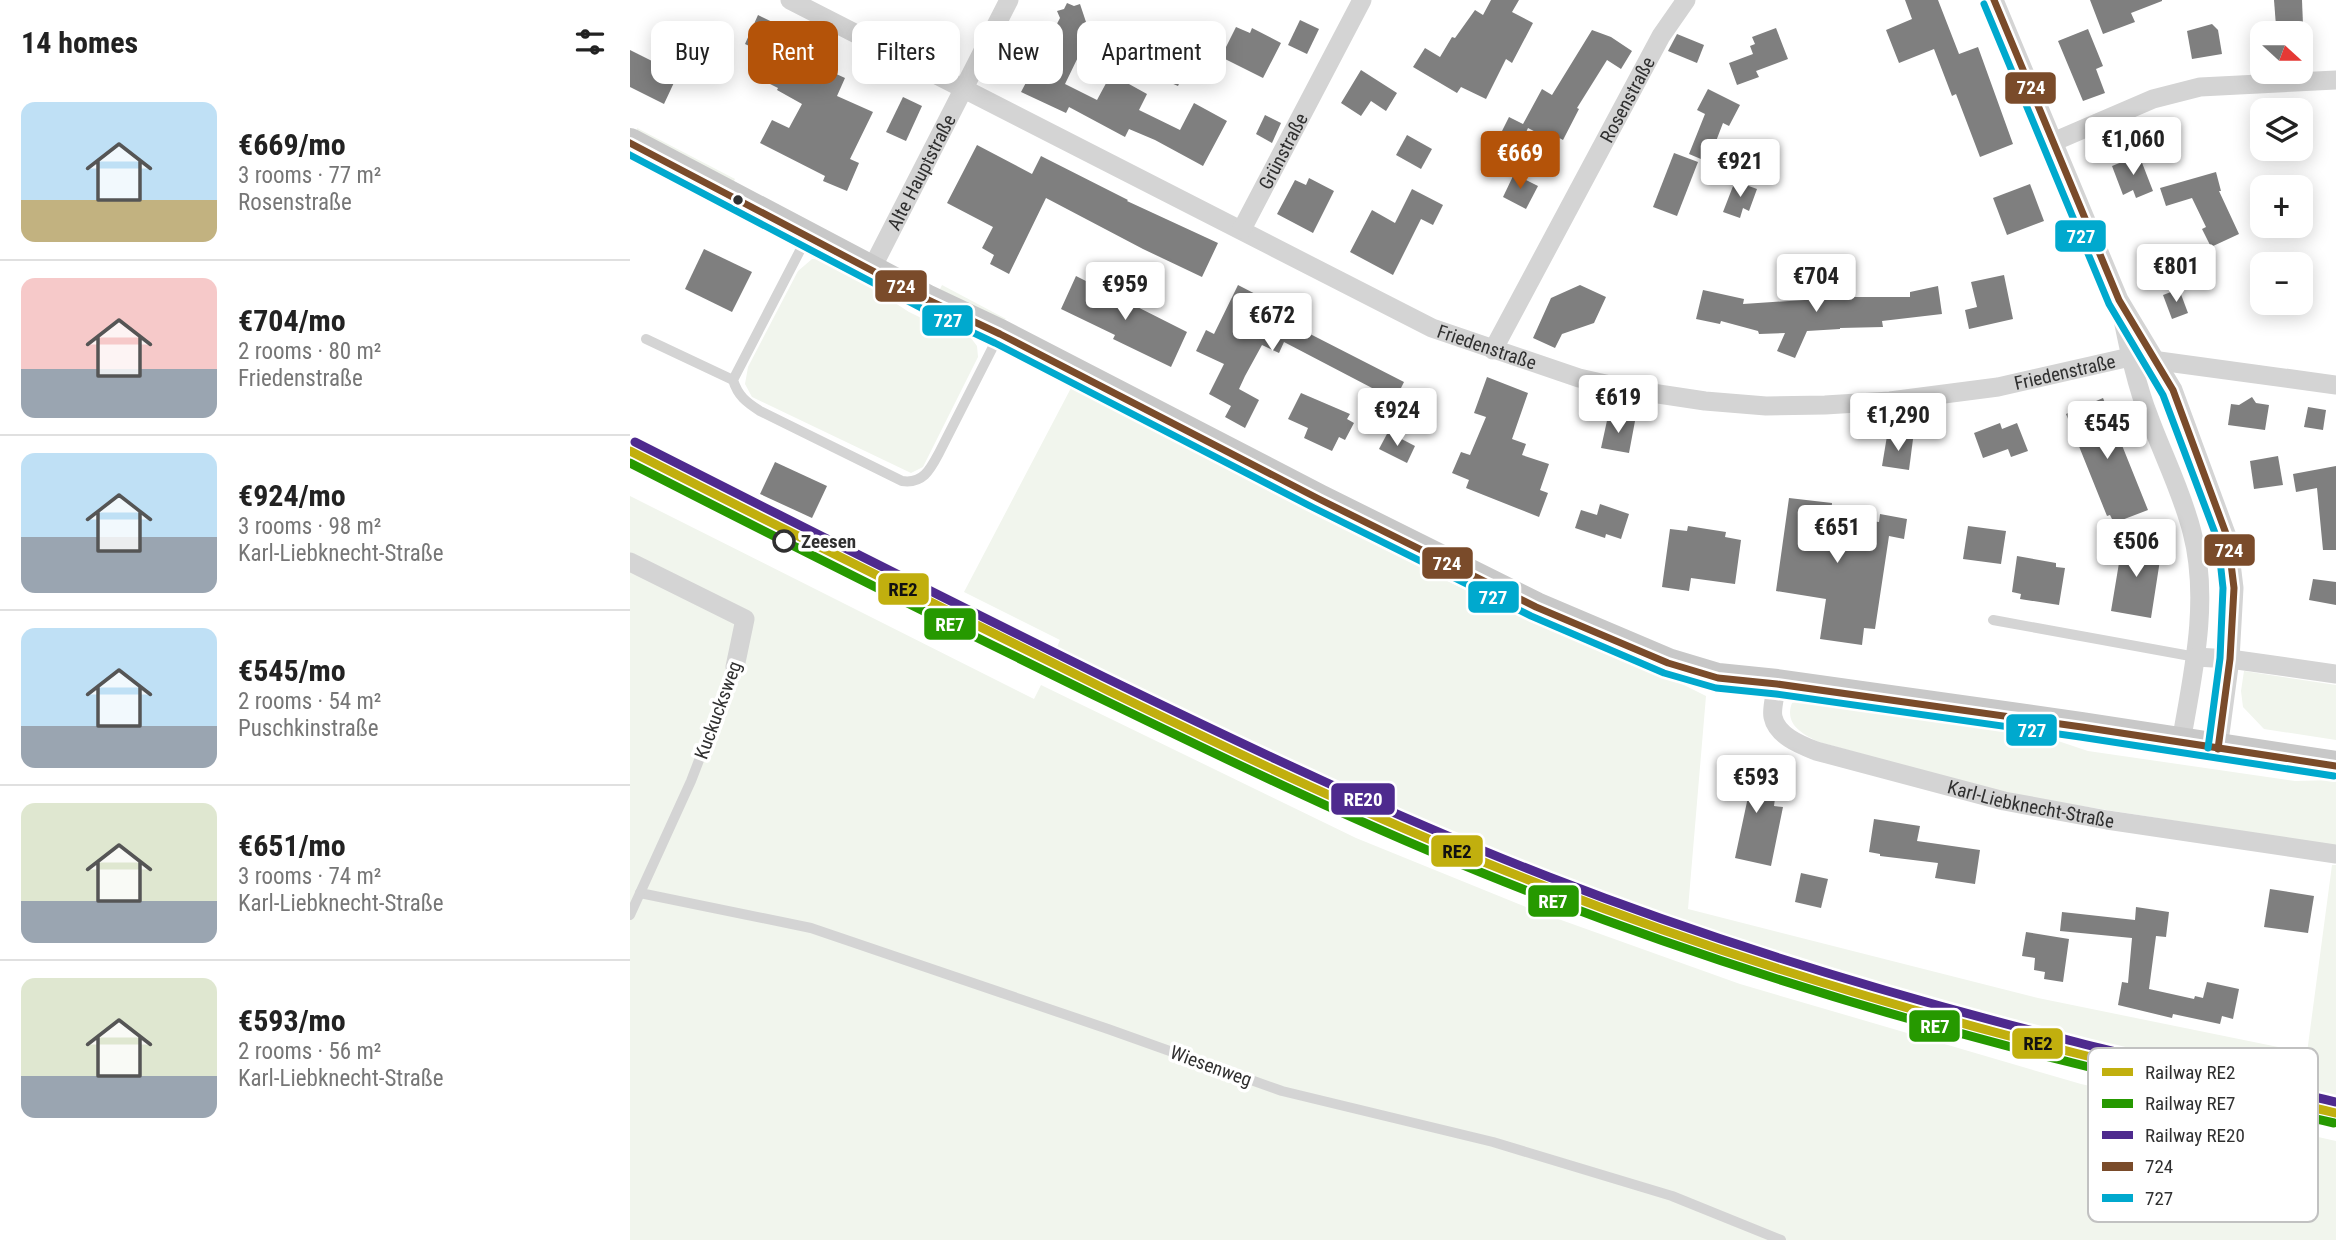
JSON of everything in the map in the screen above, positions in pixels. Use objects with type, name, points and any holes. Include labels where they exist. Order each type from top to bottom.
[{"type":"main road","points":[[630,143],[871,270],[1536,607],[1668,663],[1718,678],[1777,684],[2336,766]]},
{"type":"street","name":"Friedenstraße","points":[[790,0],[1433,328],[1578,378],[1632,390],[1705,401],[1766,406],[1890,401],[1998,387],[2130,357],[2336,385]]},
{"type":"street","name":"Alte Hauptstraße","points":[[871,270],[1009,0]]},
{"type":"street","name":"Grünstraße","points":[[1242,229],[1362,0]]},
{"type":"street","name":"Rosenstraße","points":[[1493,350],[1661,36],[1686,0]]},
{"type":"street","points":[[1994,0],[2119,300],[2173,390],[2228,539],[2234,588],[2230,659],[2218,749]]},
{"type":"street","points":[[2053,142],[2153,99],[2200,88],[2336,80]]},
{"type":"street","points":[[2119,300],[2130,357],[2148,415],[2192,532],[2200,584],[2196,657],[2181,742]]},
{"type":"street","name":"Kuckucksweg","points":[[630,562],[745,619],[735,667]]},
{"type":"street","points":[[2196,657],[2230,659],[2336,674]]},
{"type":"street","name":"Karl-Liebknecht-Straße","points":[[1777,684],[1773,718],[1783,733],[1816,751],[2004,801],[2107,820],[2336,854]]},
{"type":"lane","points":[[808,236],[733,380],[736,391],[744,401],[760,411],[902,481],[920,480],[929,471],[1000,334]]},
{"type":"lane","points":[[646,339],[733,380]]},
{"type":"lane","points":[[1993,621],[2196,657]]},
{"type":"lane","name":"Kuckucksweg","points":[[630,915],[691,781],[735,667]]},
{"type":"lane","name":"Wiesenweg","points":[[640,893],[811,928],[1282,1091],[1493,1142],[1672,1196],[1782,1240]]},
{"type":"shaded area","points":[[637,128],[735,179],[732,185],[637,133]]},
{"type":"shaded area","points":[[812,259],[831,260],[860,276],[909,312],[944,329],[971,338],[977,346],[978,357],[923,467],[911,473],[752,397],[745,384],[748,367],[798,271]]},
{"type":"shaded area","points":[[942,285],[1006,319],[1000,322],[939,291]]},
{"type":"shaded area","points":[[1071,388],[1483,599],[1636,661],[1706,696],[1688,909],[2038,998],[2283,1048],[2121,1048],[1977,1012],[1752,946],[1551,874],[1370,802],[1055,652],[1060,640],[964,592]]},
{"type":"shaded area","points":[[630,496],[1034,699],[1041,685],[1356,838],[1536,911],[1740,984],[2088,1086],[2088,1222],[2318,1222],[2318,1137],[2336,1141],[2336,1240],[630,1240]]},
{"type":"shaded area","points":[[2244,671],[2336,685],[2336,740],[2264,729],[2243,707],[2241,691]]},
{"type":"shaded area","points":[[1798,701],[2040,735],[2088,751],[2295,781],[2336,780],[2336,846],[2005,794],[1819,742],[1801,732],[1790,717],[1792,703]]},
{"type":"shaded area","points":[[2332,865],[2336,865],[2336,1102],[2318,1097],[2318,1048],[2308,1048]]},
{"type":"building","points":[[1491,0],[1519,0],[1512,12],[1533,23],[1512,63],[1506,59],[1486,99],[1461,87],[1457,93],[1413,67],[1425,48],[1440,57],[1452,37],[1455,38],[1475,10],[1483,15]]},
{"type":"building","points":[[1905,0],[1938,0],[1959,54],[1978,47],[2013,144],[1980,157],[1956,94],[1952,96],[1934,49],[1899,63],[1886,30],[1912,19]]},
{"type":"building","points":[[2090,0],[2162,1],[2131,13],[2135,22],[2103,34]]},
{"type":"building","points":[[2274,0],[2302,0],[2303,21],[2276,21]]},
{"type":"building","points":[[1067,3],[1074,6],[1080,4],[1086,21],[1077,21],[1077,59],[1065,84],[1097,100],[1106,84],[1129,84],[1147,94],[1139,110],[1180,130],[1194,103],[1227,121],[1203,166],[1129,129],[1125,137],[1069,107],[1066,113],[1021,92],[1025,84],[1063,84],[1063,21],[1058,21],[1057,11],[1064,9]]},
{"type":"building","points":[[758,15],[770,21],[755,21]]},
{"type":"building","points":[[1300,20],[1319,29],[1307,54],[1288,45]]},
{"type":"building","points":[[2212,24],[2218,30],[2222,54],[2192,59],[2187,31]]},
{"type":"building","points":[[1236,27],[1250,33],[1252,28],[1281,43],[1263,78],[1226,60],[1226,47]]},
{"type":"building","points":[[1776,28],[1788,59],[1756,71],[1759,77],[1737,85],[1729,63],[1753,54],[1750,46],[1755,44],[1752,37]]},
{"type":"building","points":[[2088,29],[2103,66],[2096,69],[2105,93],[2083,101],[2058,41]]},
{"type":"building","points":[[1592,30],[1611,37],[1632,51],[1621,69],[1607,60],[1577,108],[1579,109],[1563,140],[1552,134],[1549,139],[1528,128],[1521,143],[1501,133],[1509,117],[1523,124],[1542,89],[1552,95]]},
{"type":"building","points":[[1677,34],[1704,45],[1697,63],[1668,51]]},
{"type":"building","points":[[630,50],[651,60],[651,84],[673,84],[664,104],[630,87]]},
{"type":"building","points":[[1361,70],[1397,93],[1386,111],[1371,101],[1361,116],[1341,103]]},
{"type":"building","points":[[838,75],[845,78],[837,96],[873,112],[850,159],[859,163],[847,191],[823,181],[825,176],[760,143],[772,120],[789,128],[802,104],[777,90],[778,88],[770,84],[838,84]]},
{"type":"building","points":[[1708,89],[1740,105],[1729,126],[1723,123],[1708,162],[1689,154],[1705,114],[1697,110]]},
{"type":"building","points":[[903,97],[922,106],[906,141],[886,132]]},
{"type":"building","points":[[1265,115],[1281,123],[1272,143],[1256,134]]},
{"type":"building","points":[[1407,135],[1432,149],[1421,169],[1396,155]]},
{"type":"building","points":[[977,145],[1032,174],[1041,156],[1127,201],[1218,243],[1202,277],[1046,198],[1009,274],[990,264],[994,255],[982,248],[993,227],[947,203]]},
{"type":"building","points":[[1674,153],[1698,162],[1677,216],[1653,207]]},
{"type":"building","points":[[2139,155],[2153,191],[2136,198],[2133,190],[2123,195],[2112,166]]},
{"type":"building","points":[[2216,172],[2219,191],[2239,234],[2211,247],[2202,229],[2206,227],[2192,198],[2166,206],[2160,188]]},
{"type":"building","points":[[1514,174],[1538,186],[1526,209],[1503,197]]},
{"type":"building","points":[[1309,178],[1334,191],[1313,233],[1277,214],[1295,180],[1306,185]]},
{"type":"building","points":[[1735,181],[1757,189],[1749,211],[1743,208],[1740,218],[1723,212]]},
{"type":"building","points":[[2030,184],[2044,221],[2007,235],[1993,198]]},
{"type":"building","points":[[1412,189],[1443,205],[1433,225],[1421,219],[1393,275],[1350,252],[1372,210],[1395,223]]},
{"type":"building","points":[[704,249],[752,272],[732,312],[685,289]]},
{"type":"building","points":[[2004,275],[2013,319],[1969,329],[1965,310],[1977,307],[1971,282]]},
{"type":"building","points":[[1076,276],[1187,332],[1171,367],[1113,339],[1115,335],[1061,309]]},
{"type":"building","points":[[1238,285],[1267,300],[1263,310],[1404,382],[1395,400],[1284,342],[1279,353],[1262,345],[1239,389],[1259,400],[1245,428],[1225,417],[1231,406],[1209,394],[1224,364],[1196,351],[1206,330],[1214,334]]},
{"type":"building","points":[[1580,285],[1606,297],[1594,323],[1562,334],[1555,348],[1533,338],[1551,298]]},
{"type":"building","points":[[1938,286],[1942,314],[1882,321],[1883,327],[1807,331],[1795,358],[1777,351],[1785,333],[1759,334],[1758,331],[1721,321],[1720,324],[1696,319],[1703,290],[1744,299],[1743,304],[1850,297],[1910,297],[1910,292]]},
{"type":"building","points":[[2179,289],[2188,313],[2172,319],[2163,295]]},
{"type":"building","points":[[1487,377],[1528,393],[1512,439],[1526,444],[1522,455],[1549,464],[1540,490],[1548,493],[1539,517],[1466,488],[1469,480],[1452,473],[1461,452],[1470,455],[1486,417],[1474,413]]},
{"type":"building","points":[[1301,393],[1350,414],[1347,419],[1354,423],[1345,440],[1339,437],[1332,451],[1304,438],[1308,428],[1288,419]]},
{"type":"building","points":[[2252,397],[2256,403],[2269,405],[2265,430],[2228,425],[2231,404],[2239,405]]},
{"type":"building","points":[[2103,398],[2148,510],[2114,523],[2110,515],[2107,516],[2066,414]]},
{"type":"building","points":[[2308,407],[2326,410],[2323,430],[2304,427]]},
{"type":"building","points":[[1608,416],[1635,421],[1629,453],[1601,448]]},
{"type":"building","points":[[2000,423],[2002,429],[2017,423],[2028,451],[2011,457],[2008,449],[1983,458],[1974,433]]},
{"type":"building","points":[[1388,432],[1415,446],[1407,463],[1379,449]]},
{"type":"building","points":[[1887,436],[1913,439],[1909,470],[1882,466]]},
{"type":"building","points":[[2278,456],[2283,485],[2254,489],[2250,461]]},
{"type":"building","points":[[775,462],[827,486],[812,518],[760,494]]},
{"type":"building","points":[[2336,466],[2336,550],[2323,550],[2317,488],[2296,492],[2293,474]]},
{"type":"building","points":[[1789,498],[1832,503],[1831,516],[1879,522],[1880,514],[1907,519],[1904,539],[1889,536],[1875,629],[1864,628],[1862,645],[1820,639],[1826,599],[1776,591]]},
{"type":"building","points":[[1600,504],[1629,514],[1621,539],[1606,534],[1605,538],[1575,528],[1581,510],[1597,515]]},
{"type":"building","points":[[1688,526],[1726,532],[1725,537],[1741,540],[1735,584],[1691,578],[1689,591],[1662,587],[1670,529],[1687,531]]},
{"type":"building","points":[[1968,526],[2006,531],[2001,564],[1963,559]]},
{"type":"building","points":[[2127,533],[2150,537],[2147,558],[2160,560],[2151,618],[2111,611]]},
{"type":"building","points":[[2017,556],[2056,563],[2056,567],[2065,568],[2059,605],[2020,599],[2021,594],[2012,592]]},
{"type":"building","points":[[2313,579],[2336,582],[2336,605],[2309,600]]},
{"type":"building","points":[[1736,760],[1759,764],[1756,780],[1777,783],[1774,806],[1783,807],[1771,866],[1735,858],[1748,797],[1730,794]]},
{"type":"building","points":[[1874,819],[1920,826],[1917,841],[1980,850],[1975,884],[1935,878],[1938,863],[1880,856],[1869,852]]},
{"type":"building","points":[[1801,873],[1828,879],[1821,908],[1795,902]]},
{"type":"building","points":[[2270,889],[2314,896],[2308,933],[2264,927]]},
{"type":"building","points":[[2136,907],[2169,912],[2166,937],[2156,936],[2149,989],[2194,999],[2195,996],[2203,998],[2207,982],[2239,989],[2233,1019],[2222,1016],[2220,1024],[2173,1014],[2172,1018],[2118,1005],[2122,982],[2128,983],[2132,938],[2060,931],[2062,912],[2135,920]]},
{"type":"building","points":[[2026,932],[2069,939],[2063,982],[2044,979],[2045,972],[2034,970],[2035,958],[2022,956]]},
{"type":"rail line","name":"RE20","points":[[635,442],[986,619],[1214,730],[1380,807],[1492,854],[1744,947],[1876,988],[2100,1048]]},
{"type":"rail line","name":"RE2","points":[[630,451],[989,632],[1217,743],[1326,794],[1491,865],[1612,912],[1742,957],[1941,1017],[2088,1056]]},
{"type":"rail line","name":"RE7","points":[[630,463],[1216,754],[1325,805],[1490,876],[1741,967],[1939,1028],[2088,1066]]},
{"type":"rail line","name":"RE20","points":[[2318,1098],[2336,1102]]},
{"type":"rail line","name":"RE2","points":[[2318,1109],[2336,1113]]},
{"type":"rail line","name":"RE7","points":[[2318,1119],[2334,1123]]},
{"type":"transit line","name":"724","points":[[1994,0],[2119,300],[2173,390],[2228,539],[2234,588],[2230,659],[2218,749]]},
{"type":"transit line","name":"727","points":[[1984,4],[2109,304],[2163,395],[2218,541],[2223,588],[2220,658],[2208,748]]},
{"type":"transit line","name":"724","points":[[630,143],[926,299],[1000,334],[1319,499],[1536,607],[1668,663],[1718,678],[2082,727],[2336,766]]},
{"type":"transit line","name":"727","points":[[630,155],[921,308],[995,343],[1314,508],[1531,616],[1664,673],[1716,688],[2080,737],[2334,776]]},
{"type":"place","name":"Zeesen","points":[[784,541]]}]
